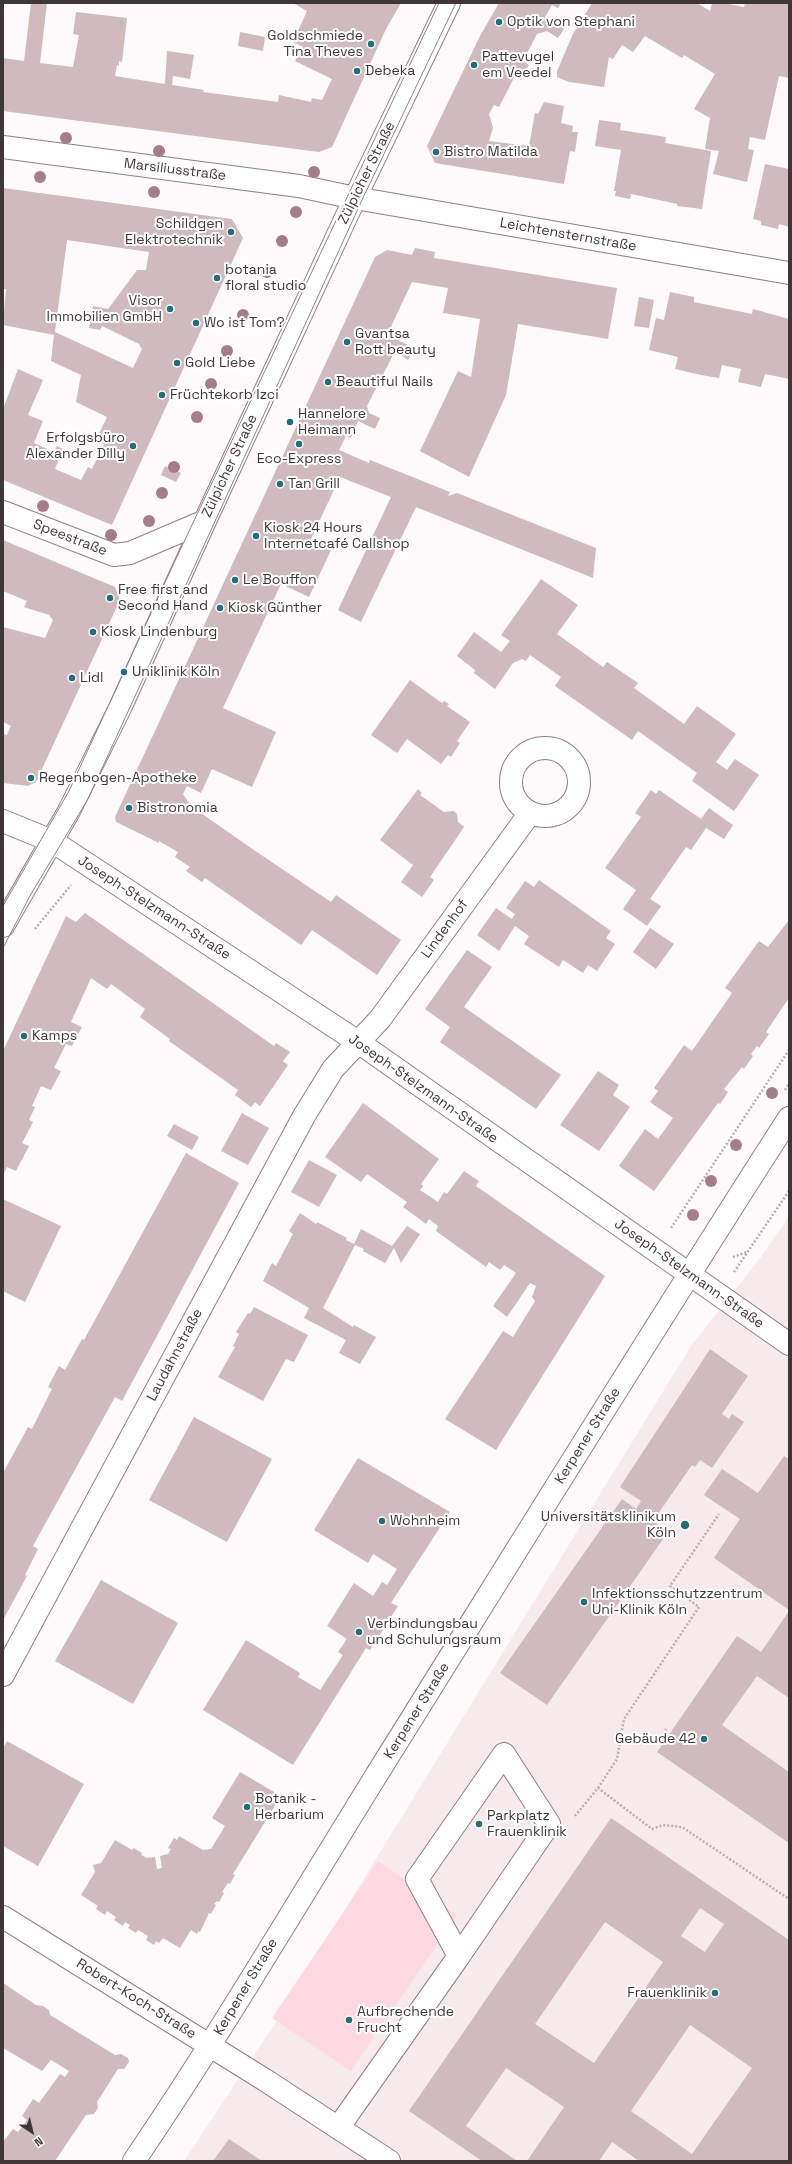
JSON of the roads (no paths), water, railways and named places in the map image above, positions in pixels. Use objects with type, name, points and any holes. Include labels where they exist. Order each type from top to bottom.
[{"type":"street","name":"Zülpicher Straße","points":[[3,926],[18,896],[52,841],[121,706],[351,197],[449,3]]},
{"type":"street","name":"Marsiliusstraße","points":[[3,147],[299,186],[351,197]]},
{"type":"street","name":"Leichtensternstraße","points":[[351,197],[789,273]]},
{"type":"street","name":"Speestraße","points":[[3,512],[114,555],[130,553],[205,520]]},
{"type":"street","name":"Lindenhof","points":[[358,1042],[380,1019],[530,813]]},
{"type":"street","name":"Joseph-Stelzmann-Straße","points":[[3,821],[52,841],[358,1042],[688,1275],[789,1344]]},
{"type":"street","name":"Laudahnstraße","points":[[3,1675],[304,1116],[333,1069],[358,1042]]},
{"type":"street","name":"Kerpener Straße","points":[[134,2161],[210,2046],[291,1913],[688,1275],[789,1118]]},
{"type":"street","points":[[338,2128],[459,1956],[549,1824],[504,1754],[417,1879],[459,1956]]},
{"type":"street","name":"Robert-Koch-Straße","points":[[3,1917],[210,2046],[389,2161]]},
{"type":"tram line","points":[[3,906],[69,791],[174,563],[439,3]]},
{"type":"tram line","points":[[3,948],[31,894],[88,799],[362,200],[456,3]]},
{"type":"place","name":"Optik von Stephani","points":[[499,22]]},
{"type":"place","name":"Goldschmiede Tina Theves","points":[[371,44]]},
{"type":"place","name":"Pattevugel em Veedel","points":[[474,65]]},
{"type":"place","name":"Debeka","points":[[357,71]]},
{"type":"place","name":"Bistro Matilda","points":[[436,152]]},
{"type":"place","name":"Schildgen Elektrotechnik","points":[[231,232]]},
{"type":"place","name":"botania floral studio","points":[[217,278]]},
{"type":"place","name":"Visor Immobilien GmbH","points":[[170,309]]},
{"type":"place","name":"Wo ist Tom?","points":[[196,323]]},
{"type":"place","name":"Gvantsa Rott beauty","points":[[347,342]]},
{"type":"place","name":"Gold Liebe","points":[[177,363]]},
{"type":"place","name":"Beautiful Nails","points":[[328,382]]},
{"type":"place","name":"Früchtekorb Izci","points":[[162,395]]},
{"type":"place","name":"Hannelore Heimann","points":[[290,422]]},
{"type":"place","name":"Eco-Express","points":[[299,444]]},
{"type":"place","name":"Erfolgsbüro Alexander Dilly","points":[[133,446]]},
{"type":"place","name":"Tan Grill","points":[[280,484]]},
{"type":"place","name":"Kiosk 24 Hours Internetcafé Callshop","points":[[256,536]]},
{"type":"place","name":"Le Bouffon","points":[[235,580]]},
{"type":"place","name":"Free first and Second Hand","points":[[110,598]]},
{"type":"place","name":"Kiosk Günther","points":[[220,608]]},
{"type":"place","name":"Kiosk Lindenburg","points":[[93,632]]},
{"type":"place","name":"Uniklinik Köln","points":[[124,672]]},
{"type":"place","name":"Lidl","points":[[72,678]]},
{"type":"place","name":"Regenbogen-Apotheke","points":[[31,778]]},
{"type":"place","name":"Bistronomia","points":[[129,808]]},
{"type":"place","name":"Kamps","points":[[24,1036]]},
{"type":"place","name":"Wohnheim","points":[[382,1521]]},
{"type":"place","name":"Universitätsklinikum Köln","points":[[685,1525]]},
{"type":"place","name":"Infektionsschutzzentrum Uni-Klinik Köln","points":[[584,1602]]},
{"type":"place","name":"Verbindungsbau und Schulungsraum","points":[[359,1632]]},
{"type":"place","name":"Gebäude 42","points":[[704,1739]]},
{"type":"place","name":"Botanik - Herbarium","points":[[247,1807]]},
{"type":"place","name":"Parkplatz Frauenklinik","points":[[479,1824]]},
{"type":"place","name":"Frauenklinik","points":[[715,1993]]},
{"type":"place","name":"Aufbrechende Frucht","points":[[349,2020]]}]
